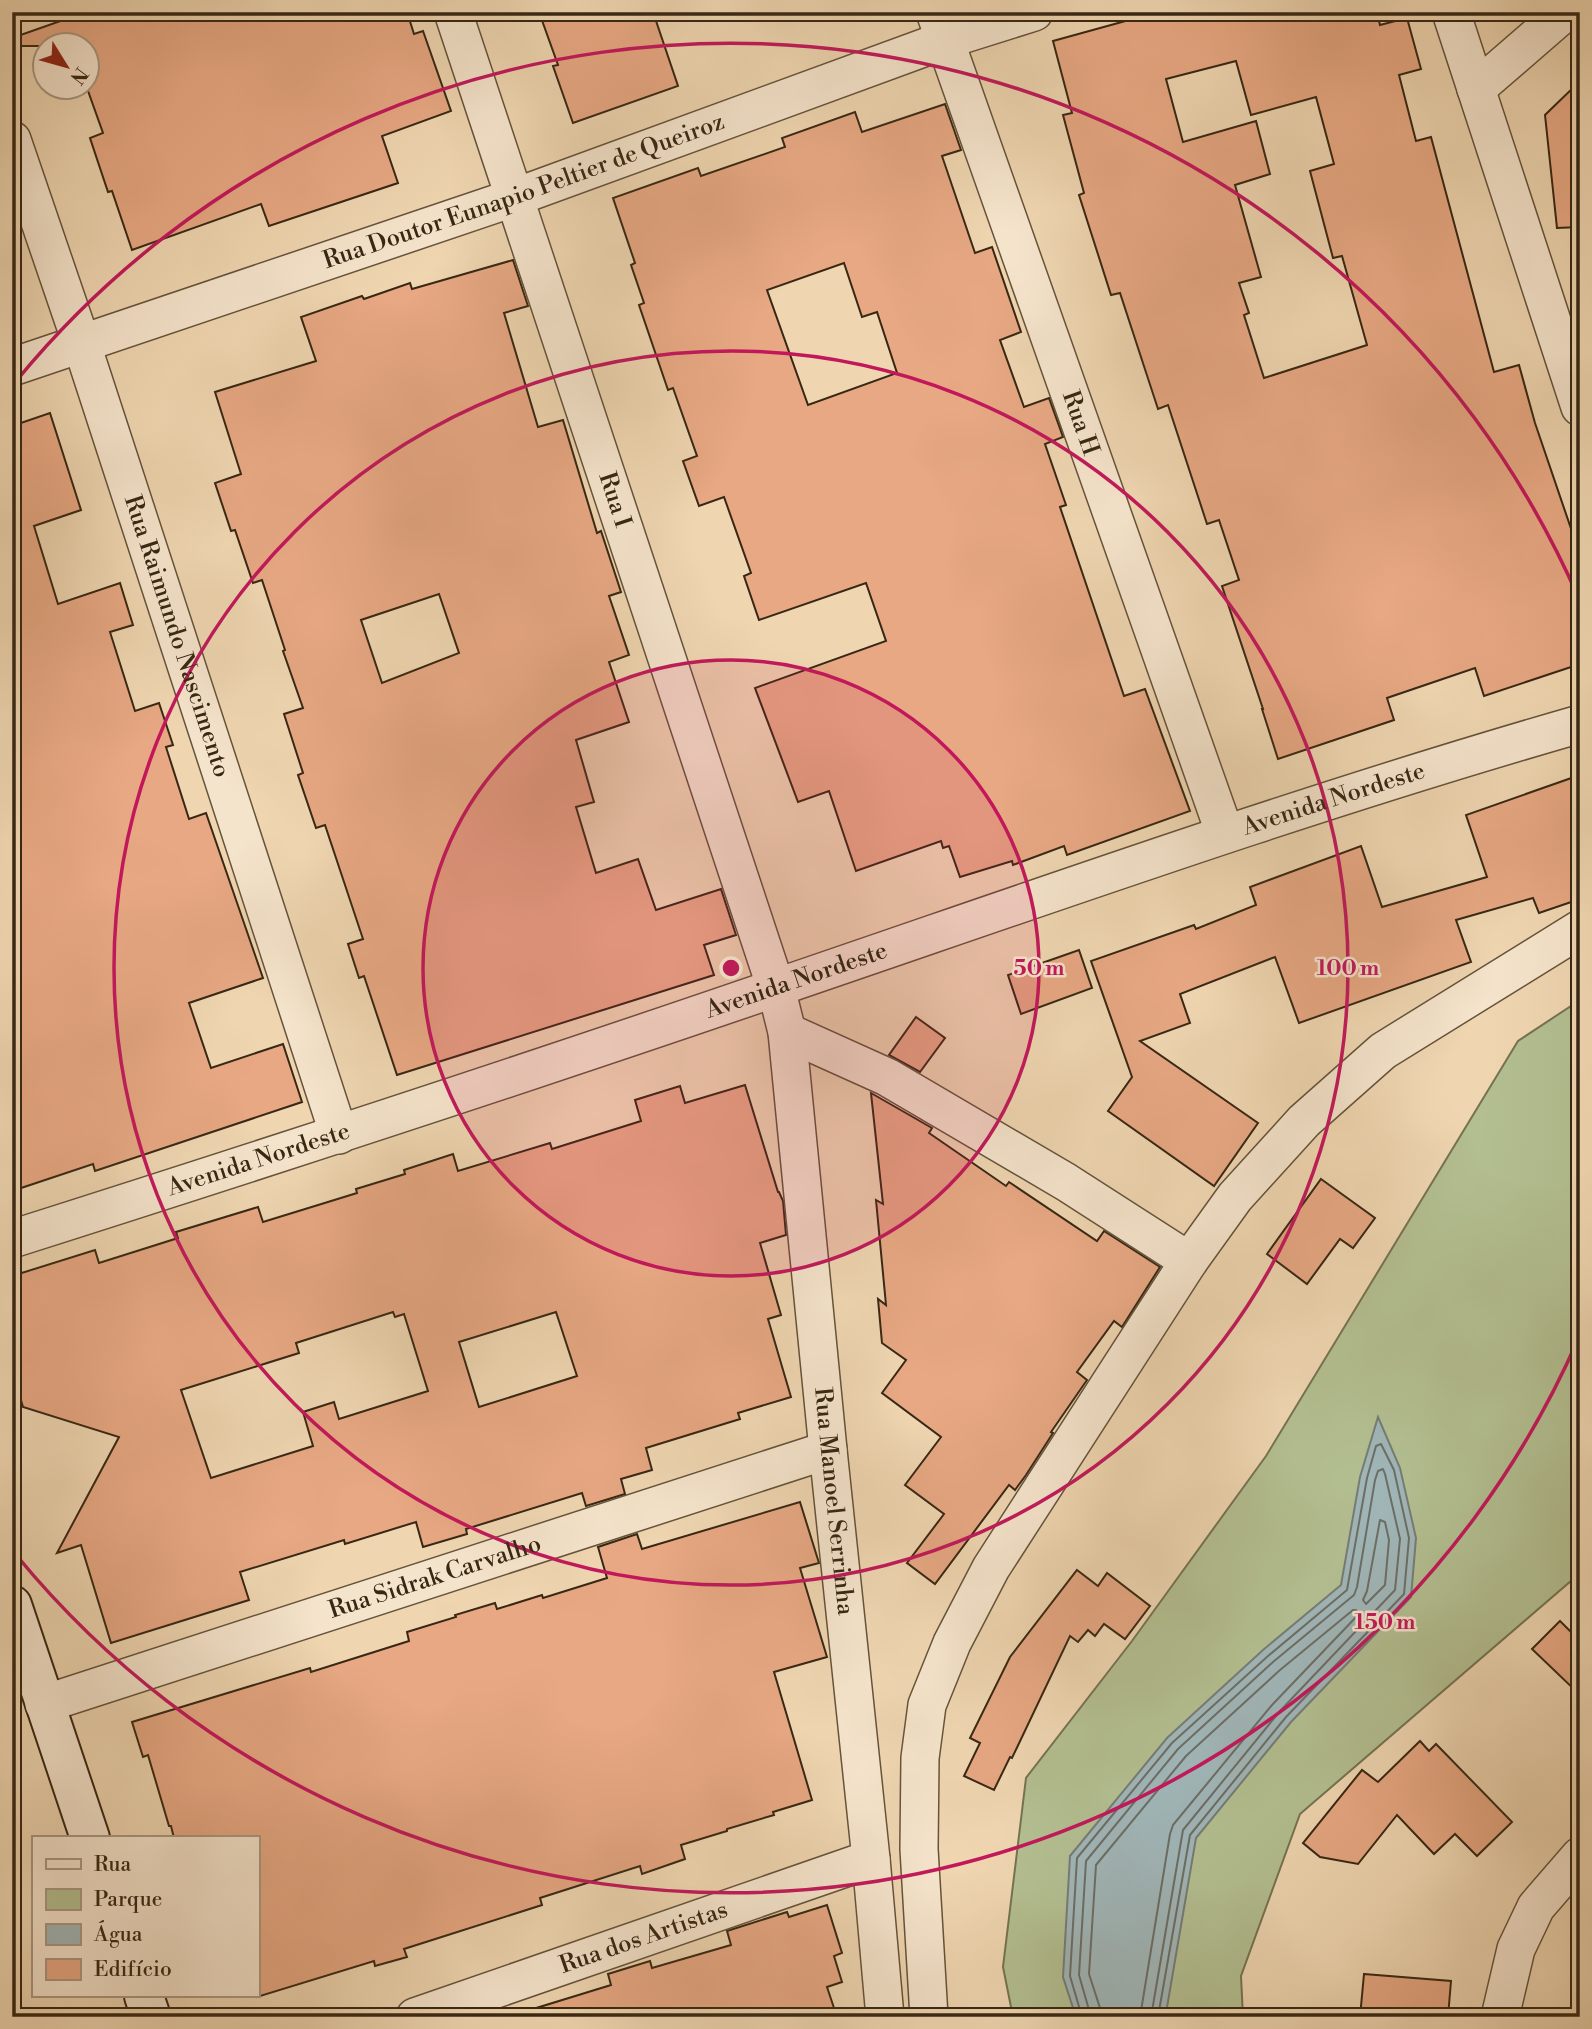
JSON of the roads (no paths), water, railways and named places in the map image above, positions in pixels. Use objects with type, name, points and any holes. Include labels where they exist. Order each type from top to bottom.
[{"type":"street","name":"Rua I","points":[[453,12],[776,988]]},
{"type":"street","name":"Rua Doutor Eunapio Peltier de Queiroz","points":[[12,368],[513,198],[940,26],[1034,12]]},
{"type":"street","points":[[1451,12],[1580,407]]},
{"type":"street","points":[[1476,89],[1565,12]]},
{"type":"street","name":"Rua H","points":[[940,26],[1225,834]]},
{"type":"street","name":"Rua Raimundo Nascimento","points":[[12,140],[82,345],[339,1135]]},
{"type":"street","name":"Avenida Nordeste","points":[[12,1239],[339,1135],[1225,834],[1461,758],[1580,724]]},
{"type":"street","points":[[929,2017],[919,1849],[920,1758],[927,1705],[952,1643],[991,1568],[1189,1261],[1235,1197],[1304,1121],[1383,1051],[1580,929]]},
{"type":"street","name":"Rua Manoel Serrinha","points":[[776,988],[787,1032],[885,2017]]},
{"type":"street","points":[[787,1032],[887,1077],[1066,1182],[1189,1261]]},
{"type":"street","name":"Rua Sidrak Carvalho","points":[[44,1704],[828,1450]]},
{"type":"street","points":[[12,1605],[89,1836]]},
{"type":"street","points":[[1500,2017],[1516,1949],[1536,1907],[1580,1856]]},
{"type":"street","name":"Rua dos Artistas","points":[[415,2017],[871,1859]]},
{"type":"street","points":[[144,1997],[152,2017]]},
{"type":"water","points":[[1378,1417],[1400,1468],[1416,1538],[1411,1597],[1291,1722],[1196,1838],[1166,2013],[1168,2017],[1076,2017],[1063,1977],[1070,1856],[1167,1738],[1263,1650],[1341,1585],[1360,1477]]}]
